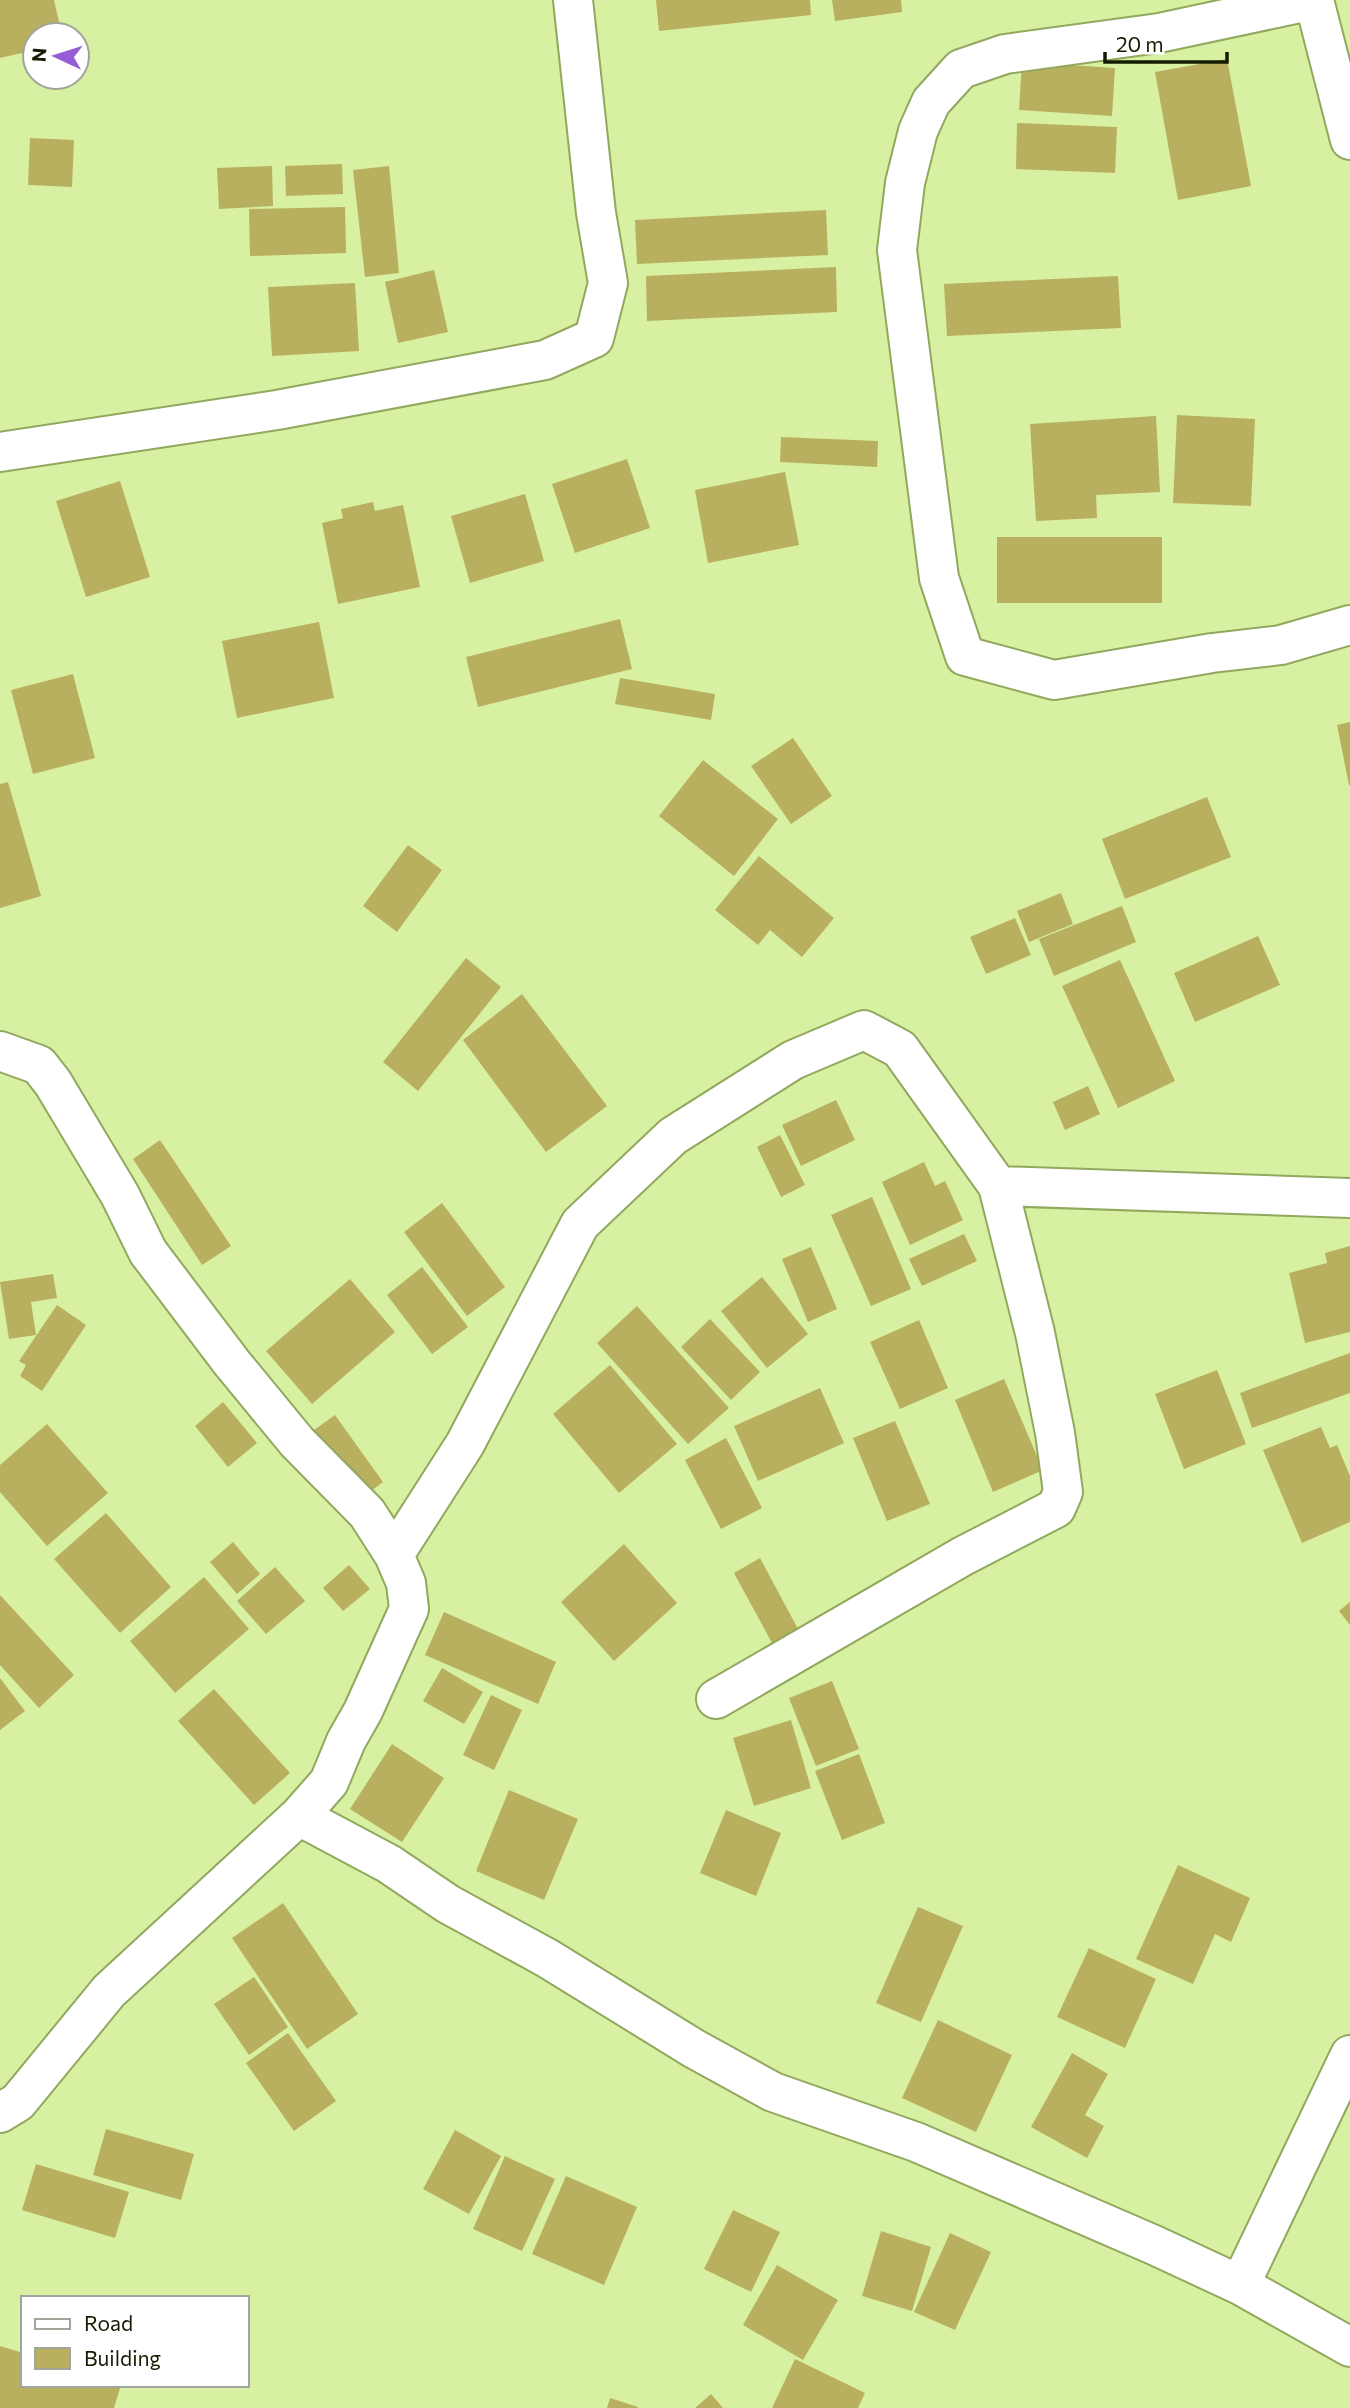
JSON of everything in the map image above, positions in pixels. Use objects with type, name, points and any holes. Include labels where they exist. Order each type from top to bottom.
[{"type":"street","points":[[0,452],[277,410],[531,363],[545,360],[594,338],[608,283],[596,213],[573,0]]},
{"type":"street","points":[[1350,140],[1314,0],[1160,33],[1005,54],[961,69],[931,102],[918,131],[905,183],[897,250],[939,578],[965,656],[1054,680],[1212,653],[1281,645],[1350,625]]},
{"type":"street","points":[[394,1555],[465,1444],[580,1224],[673,1136],[793,1060],[864,1030],[900,1049],[998,1186],[1035,1333],[1055,1433],[1063,1492],[1056,1508],[963,1556],[716,1699]]},
{"type":"street","points":[[0,1051],[39,1065],[53,1083],[120,1195],[148,1252],[232,1363],[297,1442],[367,1513],[394,1555],[406,1583],[409,1609],[329,1782],[299,1816],[109,1991],[18,2102],[0,2113]]},
{"type":"street","points":[[998,1186],[1350,1198]]},
{"type":"street","points":[[299,1816],[389,1864],[448,1904],[547,1958],[693,2048],[772,2091],[916,2142],[1154,2245],[1240,2285],[1350,2347]]},
{"type":"street","points":[[1240,2285],[1350,2055]]},
{"type":"building","points":[[0,0],[54,0],[59,21],[21,21],[21,53],[0,58]]},
{"type":"building","points":[[656,0],[810,0],[811,15],[659,31]]},
{"type":"building","points":[[832,0],[901,0],[902,12],[835,21]]},
{"type":"building","points":[[1227,59],[1251,186],[1178,200],[1155,72]]},
{"type":"building","points":[[1022,62],[1115,68],[1112,116],[1019,110]]},
{"type":"building","points":[[1017,123],[1117,127],[1115,173],[1016,169]]},
{"type":"building","points":[[30,138],[74,140],[72,187],[28,185]]},
{"type":"building","points":[[342,164],[343,194],[286,196],[285,166]]},
{"type":"building","points":[[272,166],[273,206],[219,209],[217,168]]},
{"type":"building","points":[[389,166],[399,273],[365,277],[353,170]]},
{"type":"building","points":[[345,207],[346,253],[250,256],[249,209]]},
{"type":"building","points":[[826,210],[828,255],[637,264],[635,220]]},
{"type":"building","points":[[836,267],[837,312],[647,321],[646,276]]},
{"type":"building","points":[[434,270],[448,332],[398,343],[385,282]]},
{"type":"building","points":[[1118,276],[1121,328],[947,336],[944,284]]},
{"type":"building","points":[[355,283],[359,351],[272,356],[268,287]]},
{"type":"building","points":[[1177,415],[1255,419],[1251,506],[1173,503]]},
{"type":"building","points":[[1156,416],[1160,492],[1096,495],[1097,518],[1036,521],[1030,424]]},
{"type":"building","points":[[781,437],[878,441],[877,467],[780,462]]},
{"type":"building","points":[[627,459],[650,528],[575,553],[552,484]]},
{"type":"building","points":[[785,472],[799,545],[708,563],[695,490]]},
{"type":"building","points":[[120,481],[150,577],[86,597],[56,501]]},
{"type":"building","points":[[525,494],[544,561],[470,583],[451,516]]},
{"type":"building","points":[[373,502],[375,511],[403,505],[420,587],[338,604],[322,523],[343,518],[341,509]]},
{"type":"building","points":[[997,537],[1162,537],[1162,603],[997,603]]},
{"type":"building","points":[[620,619],[632,669],[478,707],[466,657]]},
{"type":"building","points":[[319,622],[334,698],[237,718],[222,641]]},
{"type":"building","points":[[73,674],[95,758],[33,774],[11,690]]},
{"type":"building","points":[[620,678],[715,694],[711,720],[615,704]]},
{"type":"building","points":[[1350,722],[1350,785],[1349,785],[1337,725]]},
{"type":"building","points":[[793,738],[832,796],[791,824],[751,766]]},
{"type":"building","points":[[703,760],[778,819],[734,876],[659,816]]},
{"type":"building","points":[[8,782],[41,896],[0,908],[0,784]]},
{"type":"building","points":[[1207,797],[1231,857],[1125,899],[1102,839]]},
{"type":"building","points":[[408,845],[442,870],[397,932],[363,906]]},
{"type":"building","points":[[759,856],[834,918],[802,957],[770,930],[758,945],[715,910]]},
{"type":"building","points":[[1061,893],[1073,924],[1029,942],[1017,911]]},
{"type":"building","points":[[1122,906],[1136,942],[1054,976],[1039,939]]},
{"type":"building","points":[[1015,918],[1031,955],[986,974],[970,937]]},
{"type":"building","points":[[1258,936],[1280,985],[1195,1022],[1174,973]]},
{"type":"building","points":[[466,958],[501,987],[418,1091],[383,1062]]},
{"type":"building","points":[[1120,960],[1175,1081],[1118,1108],[1062,986]]},
{"type":"building","points":[[522,994],[607,1106],[546,1152],[463,1040]]},
{"type":"building","points":[[1088,1086],[1100,1114],[1065,1130],[1053,1102]]},
{"type":"building","points":[[836,1100],[855,1140],[801,1166],[782,1125]]},
{"type":"building","points":[[780,1135],[805,1185],[781,1197],[757,1147]]},
{"type":"building","points":[[160,1140],[231,1246],[202,1265],[133,1159]]},
{"type":"building","points":[[924,1162],[935,1186],[945,1181],[963,1220],[910,1245],[882,1182]]},
{"type":"building","points":[[872,1197],[911,1289],[871,1306],[831,1215]]},
{"type":"building","points":[[442,1203],[505,1287],[467,1316],[404,1232]]},
{"type":"building","points":[[964,1234],[977,1261],[922,1286],[909,1259]]},
{"type":"building","points":[[1350,1246],[1350,1332],[1305,1343],[1289,1273],[1327,1263],[1325,1253]]},
{"type":"building","points":[[811,1247],[837,1309],[808,1322],[782,1259]]},
{"type":"building","points":[[422,1267],[468,1327],[432,1354],[387,1295]]},
{"type":"building","points":[[53,1274],[57,1298],[31,1302],[36,1335],[9,1339],[0,1282]]},
{"type":"building","points":[[762,1277],[808,1334],[767,1368],[721,1311]]},
{"type":"building","points":[[350,1279],[395,1332],[312,1404],[266,1351]]},
{"type":"building","points":[[57,1305],[86,1325],[42,1391],[20,1376],[26,1365],[19,1361]]},
{"type":"building","points":[[637,1306],[729,1408],[688,1444],[597,1343]]},
{"type":"building","points":[[710,1319],[760,1372],[731,1400],[681,1347]]},
{"type":"building","points":[[919,1320],[948,1388],[900,1409],[870,1342]]},
{"type":"building","points":[[1350,1353],[1350,1393],[1252,1428],[1240,1393]]},
{"type":"building","points":[[610,1365],[677,1444],[619,1493],[553,1414]]},
{"type":"building","points":[[1217,1370],[1246,1444],[1184,1469],[1155,1394]]},
{"type":"building","points":[[1004,1379],[1043,1470],[993,1492],[955,1400]]},
{"type":"building","points":[[820,1388],[844,1443],[758,1481],[734,1426]]},
{"type":"building","points":[[223,1402],[257,1443],[228,1467],[195,1426]]},
{"type":"building","points":[[335,1415],[383,1482],[363,1497],[314,1430]]},
{"type":"building","points":[[895,1421],[930,1504],[887,1521],[853,1438]]},
{"type":"building","points":[[47,1424],[108,1493],[47,1546],[0,1492],[0,1465]]},
{"type":"building","points":[[1321,1427],[1330,1448],[1337,1445],[1350,1476],[1350,1522],[1302,1543],[1263,1450]]},
{"type":"building","points":[[726,1438],[762,1508],[721,1529],[685,1460]]},
{"type":"building","points":[[106,1513],[171,1587],[120,1633],[54,1559]]},
{"type":"building","points":[[233,1542],[260,1574],[237,1594],[210,1562]]},
{"type":"building","points":[[624,1544],[677,1603],[614,1661],[561,1602]]},
{"type":"building","points":[[760,1558],[798,1629],[772,1643],[734,1573]]},
{"type":"building","points":[[349,1565],[370,1589],[343,1611],[323,1588]]},
{"type":"building","points":[[275,1567],[305,1601],[266,1634],[237,1601]]},
{"type":"building","points":[[204,1577],[249,1629],[175,1693],[130,1641]]},
{"type":"building","points":[[0,1595],[74,1675],[39,1708],[0,1665]]},
{"type":"building","points":[[1350,1602],[1350,1625],[1339,1611]]},
{"type":"building","points":[[444,1612],[556,1662],[538,1704],[425,1655]]},
{"type":"building","points":[[442,1668],[483,1692],[464,1724],[423,1701]]},
{"type":"building","points":[[0,1678],[25,1711],[0,1730]]},
{"type":"building","points":[[832,1681],[859,1749],[816,1766],[789,1698]]},
{"type":"building","points":[[214,1689],[290,1773],[254,1805],[178,1721]]},
{"type":"building","points":[[491,1695],[522,1710],[494,1770],[463,1755]]},
{"type":"building","points":[[791,1720],[811,1788],[754,1806],[733,1738]]},
{"type":"building","points":[[392,1744],[444,1778],[402,1842],[350,1809]]},
{"type":"building","points":[[859,1754],[885,1823],[842,1840],[815,1771]]},
{"type":"building","points":[[509,1790],[578,1819],[544,1900],[476,1871]]},
{"type":"building","points":[[726,1810],[781,1833],[756,1896],[700,1873]]},
{"type":"building","points":[[1178,1865],[1250,1898],[1231,1942],[1215,1934],[1193,1984],[1136,1959]]},
{"type":"building","points":[[283,1903],[358,2014],[307,2049],[232,1938]]},
{"type":"building","points":[[918,1907],[963,1926],[921,2022],[876,2003]]},
{"type":"building","points":[[1089,1948],[1156,1979],[1125,2048],[1057,2017]]},
{"type":"building","points":[[254,1977],[288,2027],[249,2055],[214,2004]]},
{"type":"building","points":[[938,2020],[1012,2055],[976,2132],[902,2098]]},
{"type":"building","points":[[288,2033],[336,2101],[294,2131],[246,2063]]},
{"type":"building","points":[[1072,2053],[1108,2074],[1085,2115],[1104,2126],[1087,2158],[1031,2127]]},
{"type":"building","points":[[106,2129],[194,2154],[181,2200],[93,2175]]},
{"type":"building","points":[[455,2130],[501,2156],[469,2214],[423,2189]]},
{"type":"building","points":[[505,2156],[555,2179],[522,2251],[473,2229]]},
{"type":"building","points":[[36,2164],[129,2192],[115,2238],[22,2210]]},
{"type":"building","points":[[566,2176],[637,2207],[604,2285],[532,2254]]},
{"type":"building","points":[[733,2210],[780,2232],[751,2292],[704,2269]]},
{"type":"building","points":[[881,2231],[931,2247],[912,2311],[862,2296]]},
{"type":"building","points":[[950,2233],[991,2252],[955,2330],[914,2312]]},
{"type":"building","points":[[777,2265],[838,2300],[803,2360],[743,2325]]},
{"type":"building","points":[[0,2346],[21,2352],[21,2387],[120,2387],[114,2408],[0,2408]]},
{"type":"building","points":[[795,2359],[865,2393],[858,2408],[772,2408]]},
{"type":"building","points":[[711,2394],[723,2408],[695,2408]]},
{"type":"building","points":[[610,2398],[638,2407],[638,2408],[607,2408]]}]
